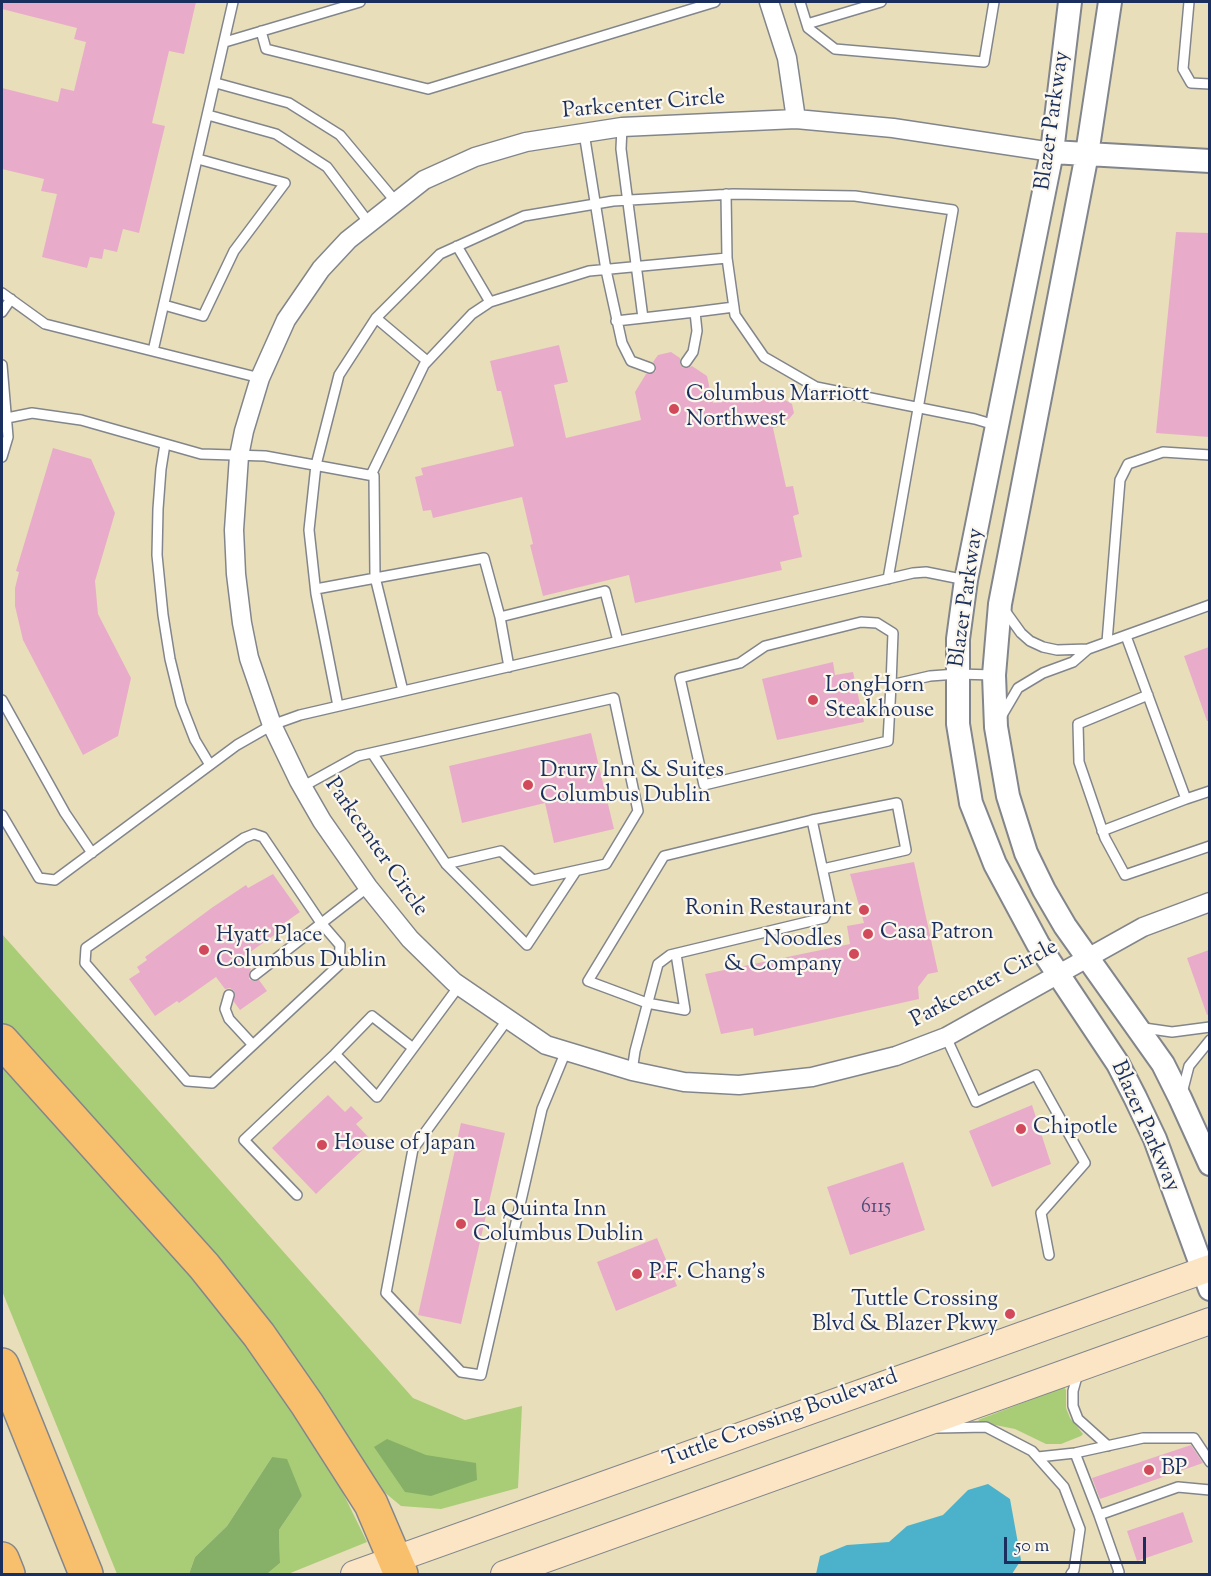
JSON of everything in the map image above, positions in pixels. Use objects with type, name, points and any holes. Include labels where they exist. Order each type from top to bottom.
[{"type":"highway","points":[[2,1041],[204,1266],[259,1335],[307,1404],[371,1504],[398,1567]]},
{"type":"highway","points":[[2,1365],[86,1575]]},
{"type":"highway","points":[[2,1559],[8,1575]]},
{"type":"main road","name":"Tuttle Crossing Boulevard","points":[[354,1575],[398,1567],[1207,1275]]},
{"type":"main road","points":[[504,1575],[1209,1321]]},
{"type":"street","points":[[769,2],[787,58],[795,119]]},
{"type":"street","name":"Blazer Parkway","points":[[1070,2],[1052,152],[966,580],[958,639],[958,724],[971,804],[995,864],[1038,944],[1118,1064],[1155,1139],[1207,1275]]},
{"type":"street","name":"Blazer Parkway","points":[[1110,2],[1087,154],[1000,604],[994,675],[996,727],[1008,796],[1026,853],[1044,890],[1065,926],[1163,1064],[1209,1164]]},
{"type":"street","name":"Parkcenter Circle","points":[[1052,152],[893,128],[795,119],[622,127],[526,142],[475,157],[424,180],[348,240],[321,269],[286,320],[260,378],[239,456],[234,530],[236,574],[249,658],[272,725],[302,787],[322,821],[368,887],[410,939],[459,986],[546,1045],[632,1071],[684,1082],[739,1085],[812,1077],[897,1056],[946,1037],[1143,927],[1209,902]]},
{"type":"street","points":[[1052,152],[1209,161]]},
{"type":"lane","points":[[153,351],[233,2]]},
{"type":"lane","points":[[225,42],[360,2]]},
{"type":"lane","points":[[261,31],[266,49],[428,89],[715,2]]},
{"type":"lane","points":[[800,2],[808,28],[835,49],[984,62],[994,2]]},
{"type":"lane","points":[[807,24],[881,2]]},
{"type":"lane","points":[[1189,2],[1183,69],[1191,83],[1209,84]]},
{"type":"lane","points":[[216,83],[289,103],[340,135],[396,202]]},
{"type":"lane","points":[[208,115],[276,134],[310,156],[327,168],[369,223]]},
{"type":"lane","points":[[622,127],[621,149],[643,318]]},
{"type":"lane","points":[[584,133],[616,321],[631,361],[650,368]]},
{"type":"lane","points":[[164,305],[203,316],[234,251],[285,183],[198,159]]},
{"type":"lane","points":[[726,194],[727,258],[735,315],[764,357],[816,387],[975,419],[998,426]]},
{"type":"lane","points":[[338,706],[316,589],[309,530],[316,465],[339,375],[376,318],[440,254],[524,216],[627,200],[726,194],[855,196],[953,210],[888,579]]},
{"type":"lane","points":[[457,246],[490,302]]},
{"type":"lane","points":[[370,475],[427,362],[472,314],[490,302],[589,271],[727,258]]},
{"type":"lane","points":[[2,293],[45,324],[260,378]]},
{"type":"lane","points":[[2,312],[11,299]]},
{"type":"lane","points":[[616,321],[734,307]]},
{"type":"lane","points":[[686,362],[693,352],[697,331],[694,312]]},
{"type":"lane","points":[[376,318],[427,362]]},
{"type":"lane","points":[[2,365],[4,418],[8,437],[2,457]]},
{"type":"lane","points":[[4,418],[32,413],[81,420],[201,454],[265,456],[374,476],[375,577],[403,691]]},
{"type":"lane","points":[[165,444],[158,509],[158,555],[163,615],[170,659],[181,704],[195,740],[210,765]]},
{"type":"lane","points":[[1107,642],[1120,480],[1128,464],[1163,452],[1209,455]]},
{"type":"lane","points":[[316,589],[484,558],[500,617],[509,667]]},
{"type":"lane","points":[[2,815],[39,878],[55,880],[237,745],[272,725],[300,715],[888,579],[926,572],[966,580]]},
{"type":"lane","points":[[500,617],[605,591],[618,641]]},
{"type":"lane","points":[[1000,604],[1021,633],[1036,644],[1057,650],[1088,649],[1209,605]]},
{"type":"lane","points":[[861,622],[877,623],[893,633],[891,685],[888,741],[704,785],[680,678],[740,663],[765,646],[861,622]]},
{"type":"lane","points":[[1126,636],[1186,799]]},
{"type":"lane","points":[[996,727],[1018,688],[1043,673],[1073,662],[1088,649]]},
{"type":"lane","points":[[891,685],[930,676],[994,675]]},
{"type":"lane","points":[[1148,695],[1078,724],[1079,762],[1102,831],[1125,875],[1209,846]]},
{"type":"lane","points":[[302,787],[358,756],[614,698],[638,811],[606,864],[533,880],[501,851],[446,864]]},
{"type":"lane","points":[[2,700],[65,813],[92,853]]},
{"type":"lane","points":[[372,753],[446,864],[527,945],[576,871]]},
{"type":"lane","points":[[1102,831],[1209,791]]},
{"type":"lane","points":[[676,954],[686,1010],[647,1003],[588,981],[664,856],[812,820],[897,803],[906,850],[823,869]]},
{"type":"lane","points":[[632,1071],[658,964],[670,955],[824,918],[830,904],[812,820]]},
{"type":"lane","points":[[254,834],[263,837],[321,923],[340,945],[339,965],[212,1083],[187,1081],[85,963],[86,948],[244,838],[254,834]]},
{"type":"lane","points":[[255,975],[368,887]]},
{"type":"lane","points":[[335,1054],[377,1096],[459,986]]},
{"type":"lane","points":[[230,995],[225,1009],[229,1019],[253,1045]]},
{"type":"lane","points":[[297,1195],[244,1140],[372,1016],[413,1048]]},
{"type":"lane","points":[[508,1019],[413,1149],[386,1293],[461,1372],[481,1375],[542,1109],[566,1051]]},
{"type":"lane","points":[[1137,1026],[1172,1032],[1209,1027]]},
{"type":"lane","points":[[946,1037],[976,1102],[1036,1075],[1085,1163],[1041,1213],[1049,1255]]},
{"type":"lane","points":[[1180,1098],[1189,1066],[1209,1040]]},
{"type":"lane","points":[[1079,1369],[1073,1391],[1073,1406],[1078,1419],[1108,1446]]},
{"type":"lane","points":[[914,1428],[986,1427],[1032,1451],[1064,1487],[1080,1528],[1074,1570],[1071,1575]]},
{"type":"lane","points":[[1038,1457],[1143,1438],[1194,1438],[1209,1462]]},
{"type":"lane","points":[[1075,1452],[1099,1515],[1118,1575]]},
{"type":"lane","points":[[1099,1515],[1178,1487],[1209,1490]]},
{"type":"green space","points":[[2,934],[413,1398],[465,1420],[522,1406],[518,1488],[441,1509],[401,1506],[377,1486],[300,1364],[226,1268],[2,1024]]},
{"type":"green space","points":[[2,1057],[188,1269],[263,1365],[317,1440],[367,1542],[288,1574],[267,1574],[280,1563],[279,1530],[302,1496],[272,1457],[227,1526],[195,1557],[189,1574],[117,1574],[2,1291]]},
{"type":"green space","points":[[1064,1387],[1066,1408],[1070,1418],[1083,1434],[1061,1444],[1046,1444],[1015,1429],[978,1420]]},
{"type":"green space","points":[[387,1439],[426,1455],[476,1463],[477,1480],[431,1496],[405,1492],[374,1447]]},
{"type":"green space","points":[[272,1457],[287,1459],[302,1496],[279,1530],[280,1563],[267,1574],[189,1574],[195,1557],[227,1526]]},
{"type":"water","points":[[988,1484],[1010,1499],[1021,1560],[1012,1574],[816,1574],[820,1556],[847,1545],[889,1542],[907,1526],[943,1515],[968,1490]]},
{"type":"building","points":[[2,2],[196,2],[184,54],[169,51],[152,123],[165,126],[139,233],[123,229],[117,252],[104,249],[102,259],[90,257],[87,268],[42,257],[57,194],[41,191],[44,179],[2,169],[2,88],[58,102],[61,88],[74,91],[86,42],[74,39],[77,28],[2,9]]},
{"type":"building","points":[[1176,232],[1209,233],[1209,437],[1156,433]]},
{"type":"building","points":[[559,345],[568,382],[554,385],[566,438],[641,420],[635,392],[646,374],[656,371],[653,362],[658,355],[671,352],[680,358],[683,368],[692,366],[707,376],[713,403],[763,392],[766,402],[785,400],[792,404],[794,413],[789,419],[777,422],[778,427],[773,428],[786,487],[793,486],[799,514],[793,516],[802,557],[780,562],[782,570],[635,603],[629,575],[543,596],[530,545],[533,544],[522,497],[433,518],[431,510],[423,511],[415,477],[423,475],[421,468],[514,446],[501,391],[497,391],[490,361]]},
{"type":"building","points":[[53,448],[91,459],[115,513],[95,581],[98,614],[131,678],[118,736],[83,755],[23,640],[15,606],[15,588],[19,572],[16,571]]},
{"type":"building","points":[[1209,647],[1209,721],[1207,721],[1184,656]]},
{"type":"building","name":"LongHorn Steakhouse","points":[[833,662],[835,675],[853,672],[864,722],[777,740],[762,679]]},
{"type":"building","name":"Drury Inn & Suites Columbus Dublin","points":[[591,733],[614,829],[554,843],[545,803],[462,823],[449,766]]},
{"type":"building","points":[[914,862],[938,972],[928,974],[918,987],[919,999],[754,1036],[753,1028],[721,1034],[705,974],[850,944],[847,926],[864,923],[850,874]]},
{"type":"building","name":"Hyatt Place Columbus Dublin","points":[[273,874],[300,912],[277,928],[280,931],[243,957],[251,969],[249,979],[259,980],[267,991],[240,1010],[234,1002],[234,991],[230,988],[225,989],[216,977],[179,1003],[177,1001],[155,1016],[129,979],[140,972],[137,967],[147,960],[145,957],[246,885],[248,888]]},
{"type":"building","points":[[1209,950],[1209,1014],[1207,1015],[1187,958]]},
{"type":"building","name":"House of Japan","points":[[328,1095],[345,1112],[351,1106],[363,1118],[356,1124],[372,1141],[316,1194],[272,1148]]},
{"type":"building","points":[[1032,1105],[1051,1164],[992,1187],[969,1131]]},
{"type":"building","name":"La Quinta Inn Columbus Dublin","points":[[461,1123],[505,1133],[461,1324],[418,1315]]},
{"type":"building","points":[[903,1162],[925,1230],[850,1255],[827,1187]]},
{"type":"building","name":"P.F. Chang's","points":[[657,1238],[677,1286],[616,1311],[597,1262]]},
{"type":"building","name":"BP","points":[[1191,1445],[1203,1463],[1100,1499],[1092,1478]]},
{"type":"building","points":[[1183,1512],[1193,1542],[1137,1561],[1127,1531]]},
{"type":"place","name":"Columbus Marriott Northwest","points":[[674,409]]},
{"type":"place","name":"LongHorn Steakhouse","points":[[813,700]]},
{"type":"place","name":"Drury Inn & Suites Columbus Dublin","points":[[528,785]]},
{"type":"place","name":"Ronin Restaurant","points":[[864,910]]},
{"type":"place","name":"Casa Patron","points":[[868,934]]},
{"type":"place","name":"Hyatt Place Columbus Dublin","points":[[204,950]]},
{"type":"place","name":"Noodles & Company","points":[[854,954]]},
{"type":"place","name":"Chipotle","points":[[1021,1129]]},
{"type":"place","name":"House of Japan","points":[[322,1145]]},
{"type":"place","name":"La Quinta Inn Columbus Dublin","points":[[461,1224]]},
{"type":"place","name":"P.F. Chang's","points":[[637,1274]]},
{"type":"place","name":"Tuttle Crossing Blvd & Blazer Pkwy","points":[[1010,1314]]},
{"type":"place","name":"BP","points":[[1149,1470]]}]
